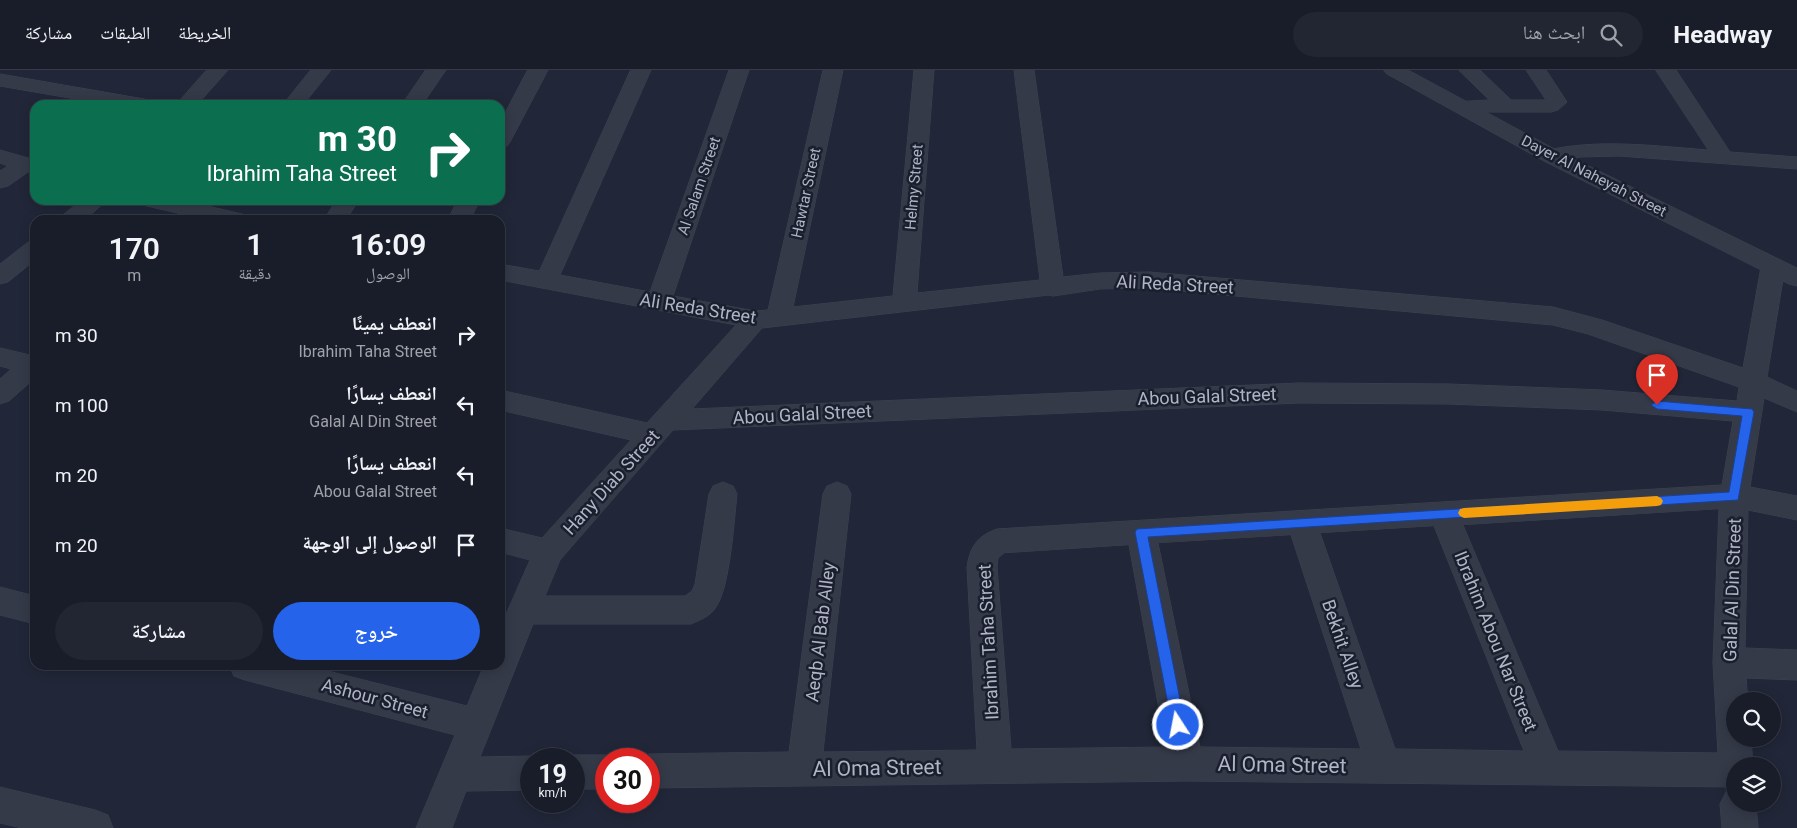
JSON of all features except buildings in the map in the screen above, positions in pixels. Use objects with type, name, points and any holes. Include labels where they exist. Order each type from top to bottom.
[{"type":"street","points":[[191,100],[218,70]]},
{"type":"street","points":[[297,100],[321,70]]},
{"type":"street","points":[[415,100],[436,70]]},
{"type":"street","points":[[505,133],[538,70]]},
{"type":"street","points":[[546,281],[640,70]]},
{"type":"street","name":"Al Salam Street","points":[[659,302],[740,70]]},
{"type":"street","name":"Hawtar Street","points":[[767,318],[833,70]]},
{"type":"street","name":"Helmy Street","points":[[904,303],[924,70]]},
{"type":"street","points":[[1024,70],[1053,288]]},
{"type":"street","name":"Dayer Al Naheyah Street","points":[[1394,70],[1551,156],[1785,272]]},
{"type":"street","points":[[1469,70],[1506,106]]},
{"type":"street","points":[[1460,106],[1552,106],[1556,102],[1536,70]]},
{"type":"street","points":[[1666,70],[1724,158]]},
{"type":"street","points":[[0,80],[115,100]]},
{"type":"street","points":[[1551,156],[1580,151],[1619,150],[1797,163]]},
{"type":"street","points":[[0,156],[30,165]]},
{"type":"street","points":[[0,181],[30,165]]},
{"type":"street","points":[[77,215],[90,205]]},
{"type":"street","points":[[211,206],[228,215]]},
{"type":"street","points":[[0,276],[30,252]]},
{"type":"street","name":"Galal Al Din Street","points":[[1734,757],[1729,662],[1734,496],[1754,382],[1785,272]]},
{"type":"street","name":"Ali Reda Street","points":[[505,273],[659,302],[767,318],[1053,288],[1100,281],[1149,280],[1553,316],[1593,326],[1754,382],[1797,402]]},
{"type":"street","name":"Hany Diab Street","points":[[505,653],[548,552],[659,427],[767,318]]},
{"type":"street","points":[[0,357],[30,364]]},
{"type":"street","points":[[0,394],[30,368]]},
{"type":"street","name":"Abou Galal Street","points":[[505,401],[659,427],[1299,393],[1449,394],[1583,400],[1748,412]]},
{"type":"street","points":[[523,610],[691,610],[705,600],[710,584],[723,494]]},
{"type":"street","name":"Aeqb Al Bab Alley","points":[[804,769],[836,494]]},
{"type":"street","name":"Ibrahim Taha Street","points":[[995,767],[982,567],[984,552],[997,541],[1734,496],[1797,508]]},
{"type":"street","name":"Ibrahim Abou Nar Street","points":[[1444,514],[1548,768]]},
{"type":"street","name":"Bekhit Alley","points":[[1302,523],[1384,766]]},
{"type":"street","points":[[1141,532],[1186,764]]},
{"type":"street","points":[[505,541],[548,552]]},
{"type":"street","points":[[0,601],[30,609]]},
{"type":"street","points":[[1729,662],[1797,665]]},
{"type":"street","name":"Ashour Street","points":[[265,670],[475,724]]},
{"type":"street","name":"Hany Diab Street","points":[[434,828],[498,670]]},
{"type":"street","name":"Al Oma Street","points":[[660,771],[1186,764],[1726,768]]},
{"type":"street","points":[[455,774],[520,773]]},
{"type":"street","points":[[0,805],[95,828]]},
{"type":"street","points":[[1739,812],[1740,828]]},
{"type":"slow traffic","points":[[1464,513],[1657,501]]},
{"type":"route","points":[[1178,725],[1141,532],[1734,496],[1748,412],[1657,405]]}]
